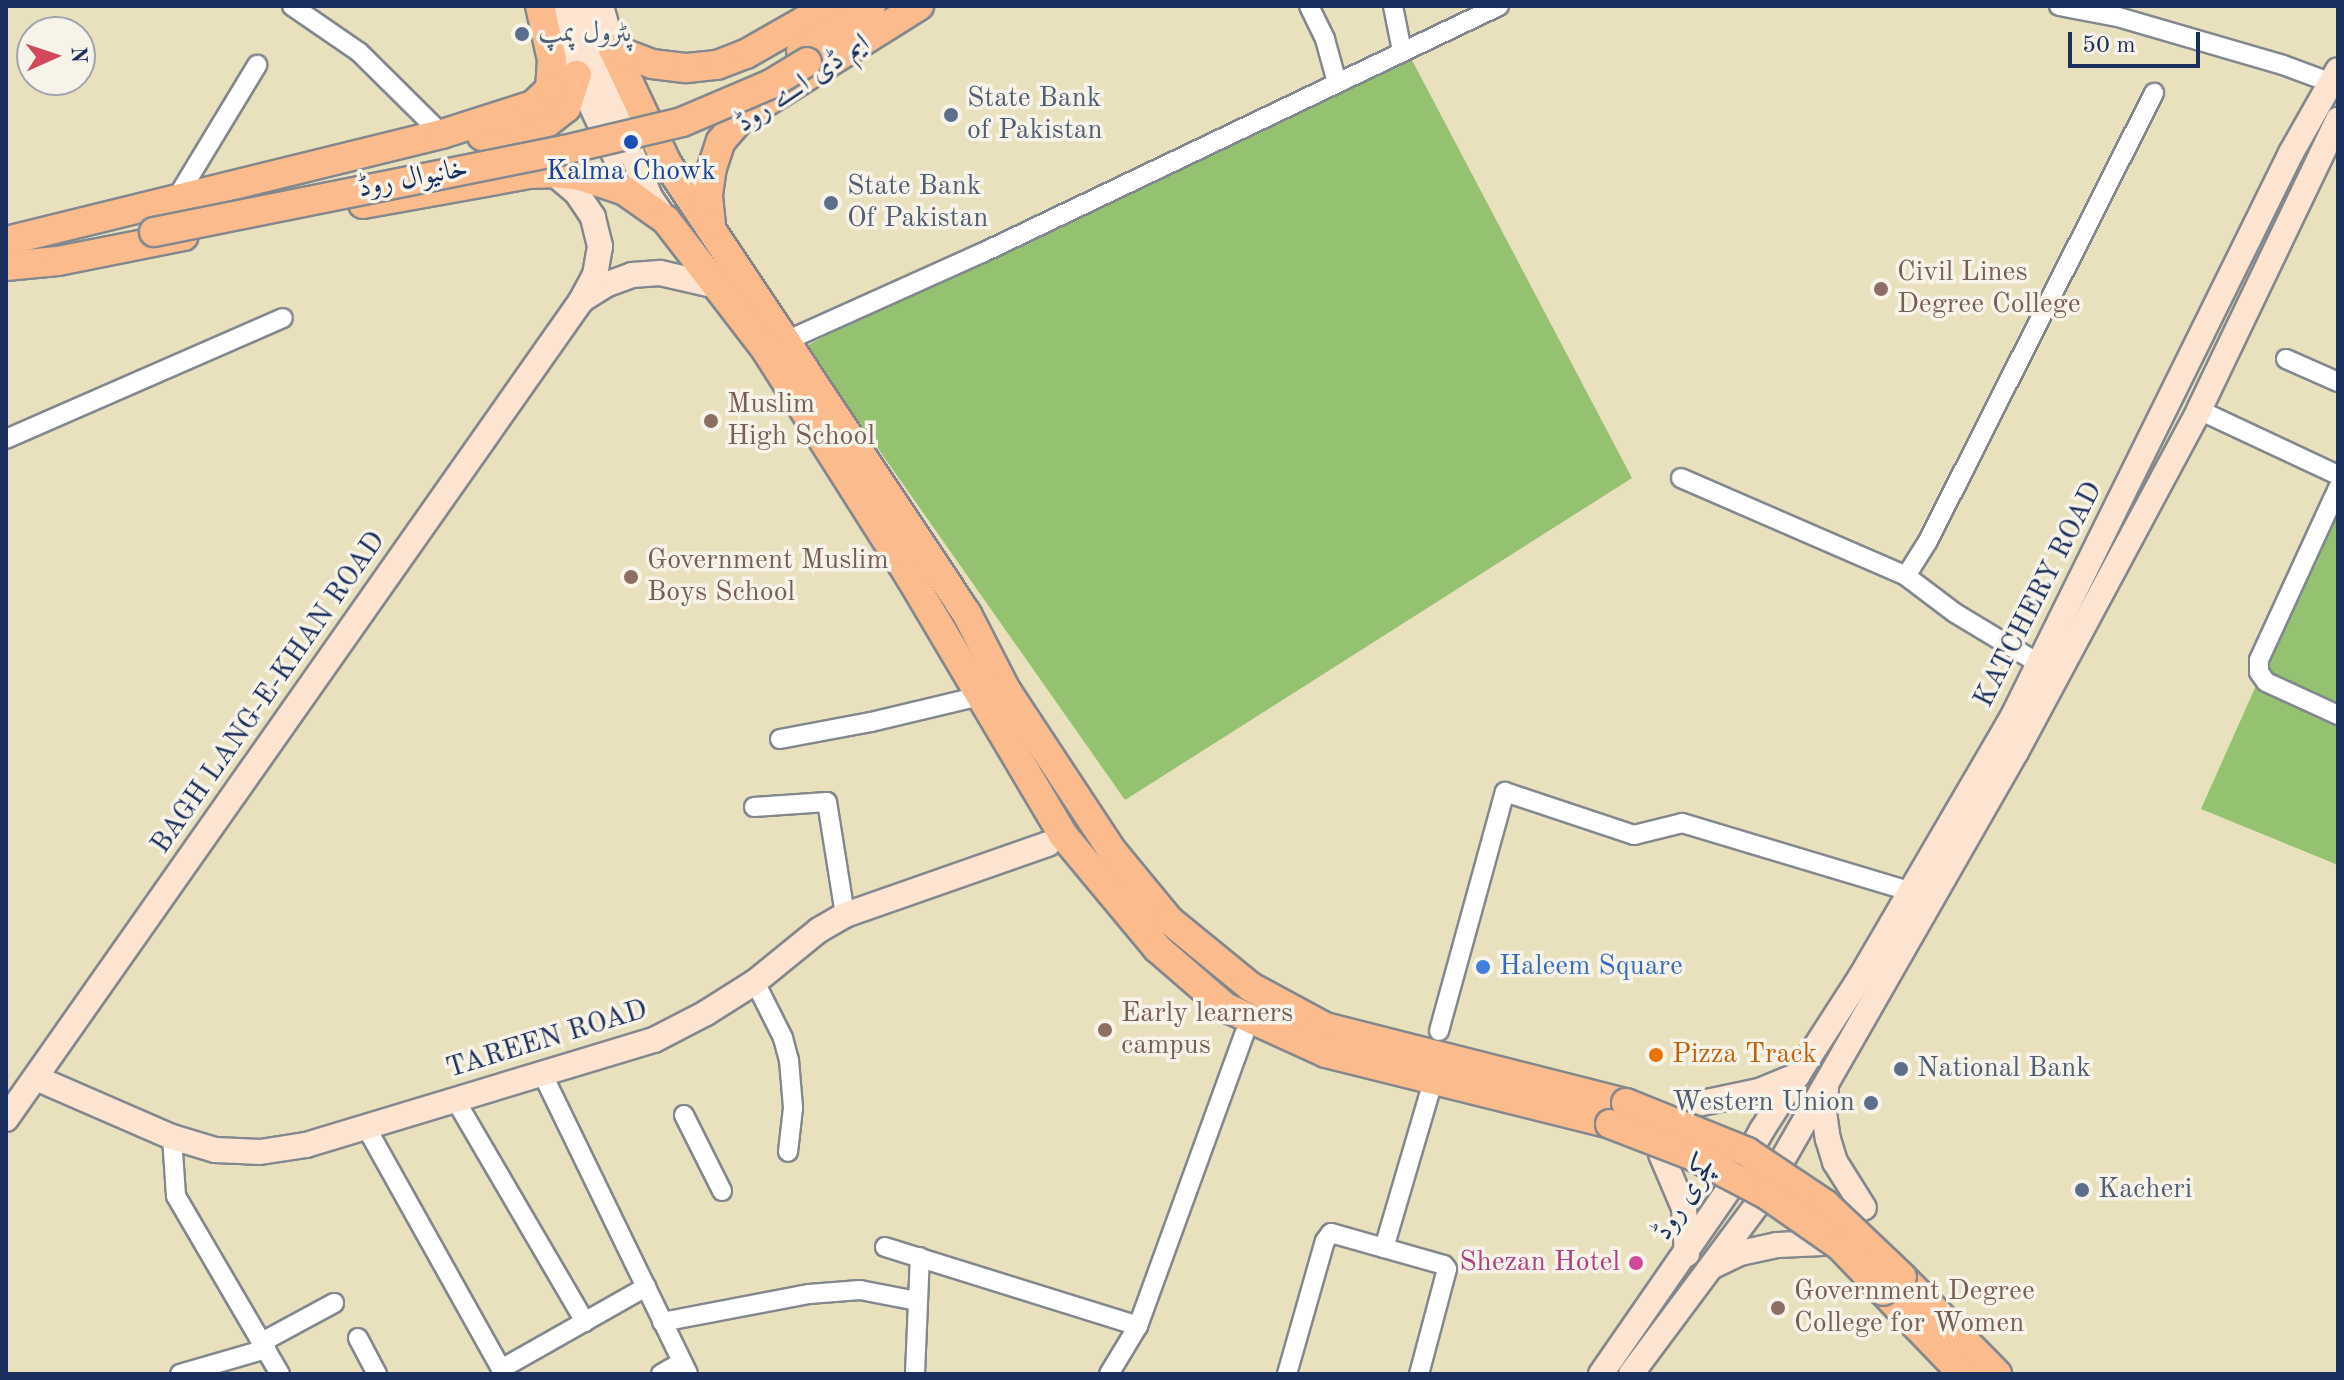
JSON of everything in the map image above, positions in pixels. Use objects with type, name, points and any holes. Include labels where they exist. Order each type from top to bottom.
[{"type":"main road","points":[[6,241],[442,134],[533,105],[550,89],[552,60],[540,6]]},
{"type":"main road","points":[[577,6],[604,86],[658,209]]},
{"type":"main road","points":[[601,6],[613,49],[667,163],[788,340],[967,614],[1006,690],[1113,852],[1169,920],[1251,987],[1325,1027],[1747,1152],[1825,1204],[1997,1374]]},
{"type":"main road","name":"ایم ڈی اے روڈ","points":[[613,49],[652,64],[687,68],[717,65],[746,54],[830,6]]},
{"type":"main road","name":"ایم ڈی اے روڈ","points":[[804,56],[871,6]]},
{"type":"main road","name":"ایم ڈی اے روڈ","points":[[804,56],[891,6]]},
{"type":"main road","name":"ایم ڈی اے روڈ","points":[[711,227],[708,195],[712,168],[721,141],[742,117],[919,6]]},
{"type":"main road","points":[[557,18],[577,75],[615,156],[721,287],[783,377],[1063,835],[1157,948],[1225,1007],[1326,1053],[1618,1114],[1728,1172],[1807,1221],[1840,1246],[1963,1374]]},
{"type":"main road","name":"خانیوال روڈ","points":[[6,258],[678,111],[804,56]]},
{"type":"main road","points":[[442,134],[479,136],[548,122],[566,108],[577,75]]},
{"type":"main road","name":"KATCHERY ROAD","points":[[2048,669],[2129,483],[2291,153],[2333,76]]},
{"type":"main road","name":"KATCHERY ROAD","points":[[1791,1148],[2048,669],[2153,494],[2199,410],[2338,120]]},
{"type":"main road","points":[[2291,153],[2319,164]]},
{"type":"main road","points":[[553,173],[577,193],[593,217],[600,246],[595,275],[581,301]]},
{"type":"main road","points":[[6,266],[58,261],[529,174],[580,176],[625,191],[658,209]]},
{"type":"main road","name":"خانیوال روڈ","points":[[6,252],[50,239],[152,226]]},
{"type":"main road","points":[[581,301],[605,285],[632,275],[660,273],[721,287]]},
{"type":"main road","name":"BAGH LANG-E-KHAN ROAD","points":[[6,1119],[581,301]]},
{"type":"main road","points":[[2207,327],[2234,340]]},
{"type":"main road","points":[[2129,483],[2153,494]]},
{"type":"main road","name":"KATCHERY ROAD","points":[[1762,1130],[1860,978],[1909,891],[2006,747]]},
{"type":"main road","name":"TAREEN ROAD","points":[[36,1078],[172,1137],[215,1150],[260,1152],[306,1145],[654,1040],[694,1020],[755,982],[819,930],[845,915],[1048,844]]},
{"type":"main road","points":[[1702,1103],[1759,1091],[1798,1075]]},
{"type":"main road","points":[[1827,1079],[1824,1112],[1828,1139],[1835,1162],[1864,1208]]},
{"type":"main road","name":"کچری روڈ","points":[[1601,1374],[1687,1254],[1762,1130]]},
{"type":"main road","name":"کچری روڈ","points":[[1631,1374],[1756,1206],[1791,1148]]},
{"type":"main road","points":[[1661,1154],[1684,1208],[1687,1254]]},
{"type":"main road","points":[[1708,1268],[1740,1253],[1777,1245],[1823,1243]]},
{"type":"street","points":[[292,6],[359,52],[442,134]]},
{"type":"street","points":[[1309,6],[1325,39],[1337,83]]},
{"type":"street","points":[[1393,6],[1402,51]]},
{"type":"street","points":[[788,340],[982,253],[1499,6]]},
{"type":"street","points":[[2059,6],[2118,17],[2283,65],[2333,76]]},
{"type":"street","points":[[176,199],[257,65]]},
{"type":"street","points":[[1906,576],[1934,529],[2154,93]]},
{"type":"street","points":[[6,439],[283,318]]},
{"type":"street","points":[[2286,359],[2338,382]]},
{"type":"street","points":[[2199,410],[2338,475]]},
{"type":"street","points":[[1681,478],[1906,576],[1955,613],[2048,669]]},
{"type":"street","points":[[2338,488],[2259,660],[2259,672],[2266,682],[2338,715]]},
{"type":"street","points":[[780,739],[871,722],[980,696]]},
{"type":"street","points":[[1439,1031],[1505,792],[1634,835],[1682,823],[1909,891]]},
{"type":"street","points":[[754,807],[827,802],[845,915]]},
{"type":"street","points":[[755,982],[783,1038],[789,1060],[793,1108],[788,1152]]},
{"type":"street","points":[[1109,1374],[1138,1326],[1244,1034]]},
{"type":"street","points":[[543,1075],[685,1368],[661,1374]]},
{"type":"street","points":[[1384,1248],[1430,1092]]},
{"type":"street","points":[[456,1101],[585,1322]]},
{"type":"street","points":[[684,1115],[722,1191]]},
{"type":"street","points":[[366,1127],[498,1367],[505,1369],[646,1287]]},
{"type":"street","points":[[172,1137],[176,1196],[280,1374]]},
{"type":"street","points":[[1287,1374],[1325,1241],[1331,1233],[1444,1265],[1447,1269],[1419,1374]]},
{"type":"street","points":[[885,1247],[1138,1326]]},
{"type":"street","points":[[917,1374],[920,1257]]},
{"type":"street","points":[[662,1322],[809,1294],[869,1290],[917,1301]]},
{"type":"street","points":[[180,1374],[264,1345],[334,1303]]},
{"type":"street","points":[[358,1338],[377,1374]]},
{"type":"green space","points":[[1404,45],[1632,478],[1125,800],[806,346]]},
{"type":"green space","points":[[2338,502],[2338,865],[2201,809]]},
{"type":"place","name":"پٹرول پمپ","points":[[522,34]]},
{"type":"place","name":"State Bank of Pakistan","points":[[951,115]]},
{"type":"place","name":"Kalma Chowk","points":[[631,142]]},
{"type":"place","name":"State Bank Of Pakistan","points":[[831,203]]},
{"type":"place","name":"Civil Lines Degree College","points":[[1881,289]]},
{"type":"place","name":"Muslim High School","points":[[711,421]]},
{"type":"place","name":"Government Muslim Boys School","points":[[631,577]]},
{"type":"place","name":"Haleem Square","points":[[1483,967]]},
{"type":"place","name":"Early learners campus","points":[[1105,1030]]},
{"type":"place","name":"Pizza Track","points":[[1656,1055]]},
{"type":"place","name":"National Bank","points":[[1901,1069]]},
{"type":"place","name":"Western Union","points":[[1871,1103]]},
{"type":"place","name":"Kacheri","points":[[2082,1190]]},
{"type":"place","name":"Shezan Hotel","points":[[1636,1263]]},
{"type":"place","name":"Government Degree College for Women","points":[[1778,1308]]}]
